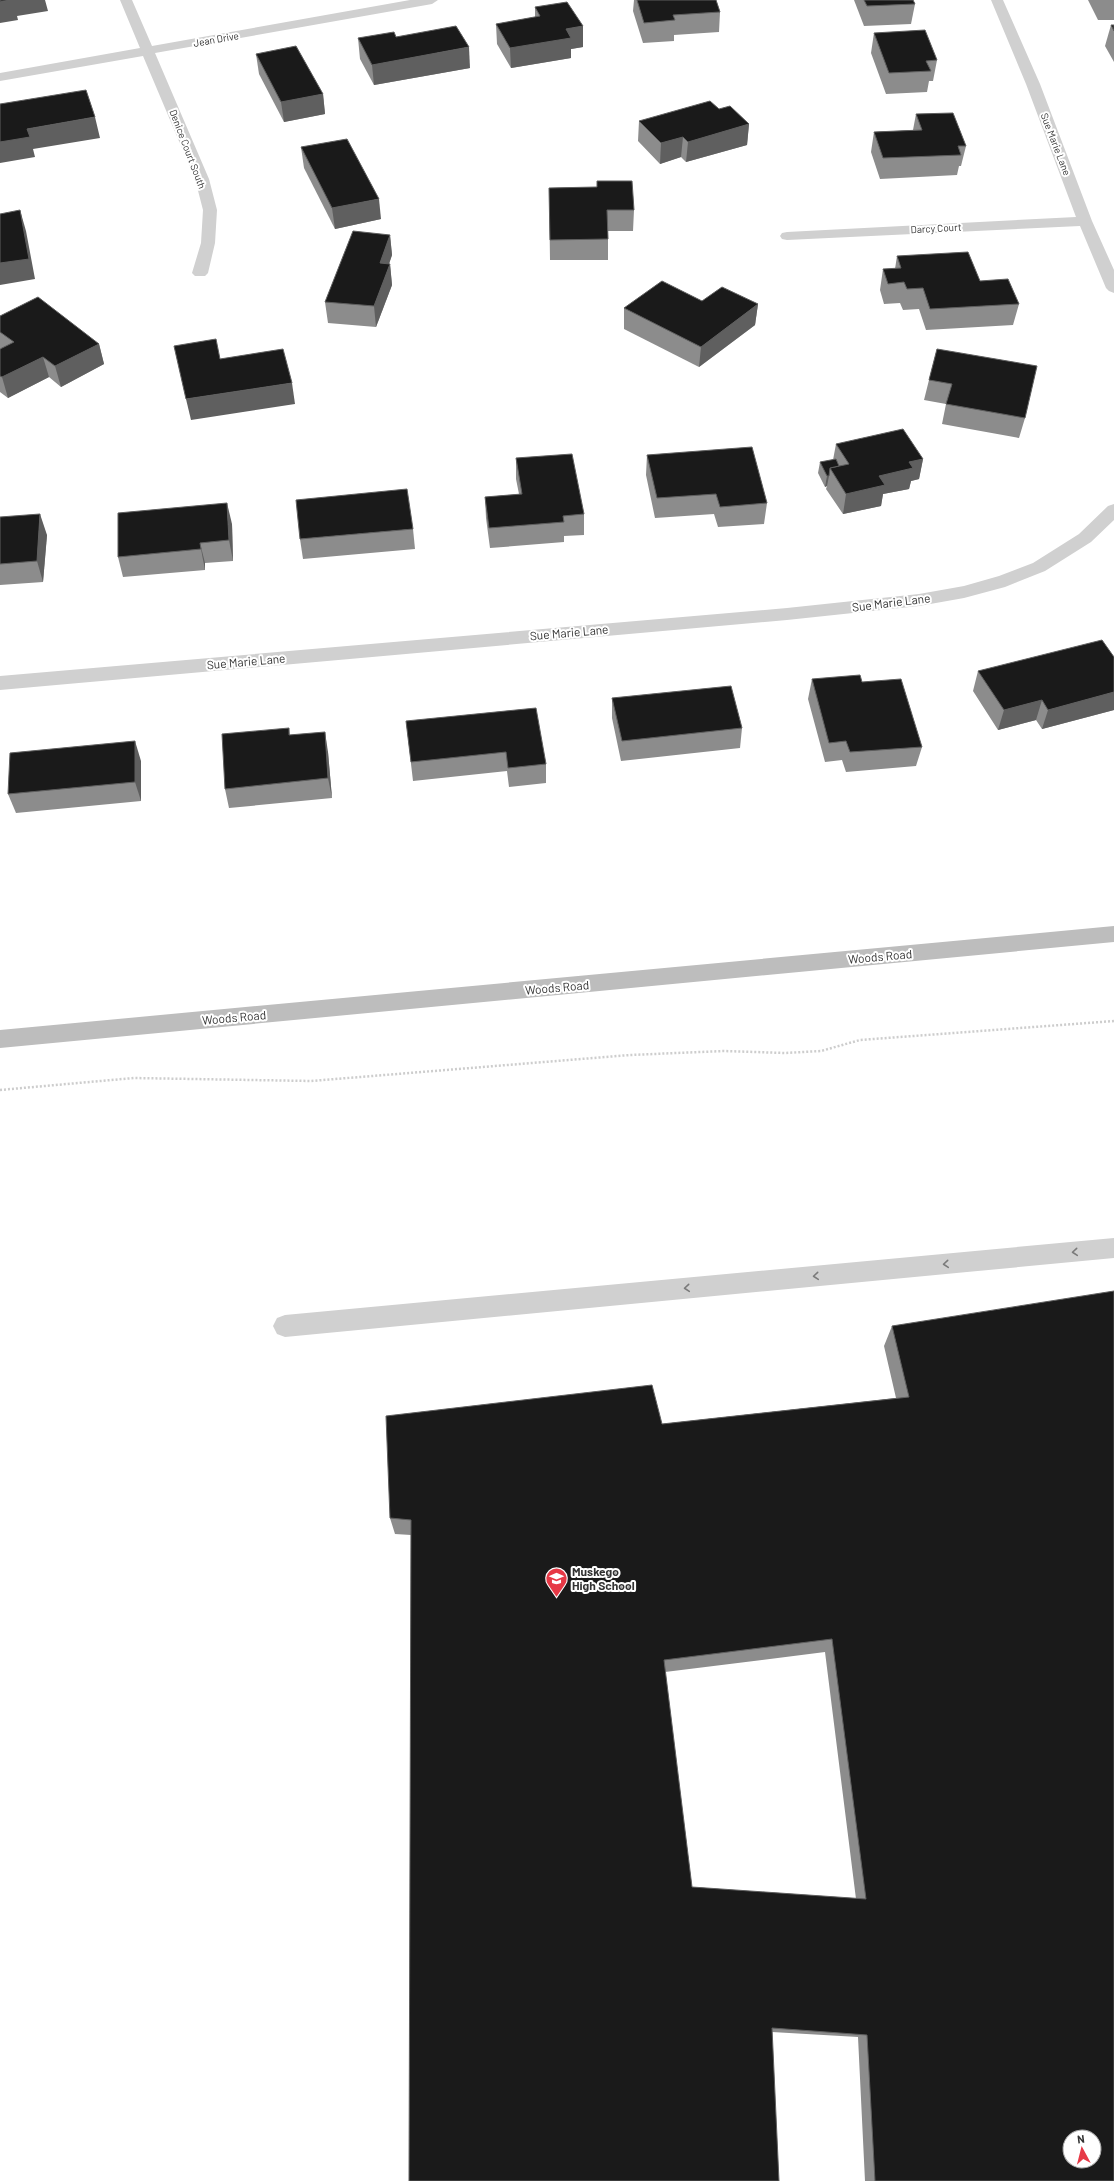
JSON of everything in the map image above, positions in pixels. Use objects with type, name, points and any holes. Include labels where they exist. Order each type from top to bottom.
[{"type":"street","name":"Denice Court South","points":[[126,0],[202,179],[210,210],[208,243],[200,273]]},
{"type":"street","name":"Jean Drive","points":[[0,77],[149,52],[432,0]]},
{"type":"street","name":"Sue Marie Lane","points":[[997,0],[1033,84],[1085,221],[1114,288]]},
{"type":"street","name":"Darcy Court","points":[[787,236],[1085,221]]},
{"type":"street","name":"Sue Marie Lane","points":[[0,683],[787,614],[919,600],[964,592],[1005,581],[1039,567],[1085,538],[1114,510]]},
{"type":"street","name":"Woods Road","points":[[0,1039],[1114,934]]},
{"type":"street","points":[[285,1326],[1114,1248]]},
{"type":"path","points":[[0,1090],[134,1078],[311,1081],[630,1055],[724,1051],[785,1053],[821,1051],[860,1040],[1114,1021]]},
{"type":"building","points":[[637,0],[716,0],[720,12],[673,15],[675,20],[644,23]]},
{"type":"building","points":[[864,0],[913,0],[915,4],[867,6]]},
{"type":"building","points":[[567,2],[583,26],[566,29],[571,38],[510,48],[496,24],[540,16],[535,7]]},
{"type":"building","points":[[456,26],[469,47],[372,65],[358,38],[394,32],[396,37]]},
{"type":"building","points":[[925,30],[937,60],[926,61],[931,71],[889,73],[874,33]]},
{"type":"building","points":[[296,46],[323,94],[281,102],[256,54]]},
{"type":"building","points":[[86,90],[95,117],[27,129],[30,137],[0,142],[0,104]]},
{"type":"building","points":[[710,101],[719,109],[730,106],[749,124],[688,142],[683,137],[661,143],[639,121]]},
{"type":"building","points":[[953,113],[966,146],[958,146],[961,155],[883,158],[874,132],[922,130],[916,114]]},
{"type":"building","points":[[347,139],[379,199],[332,208],[301,147]]},
{"type":"building","points":[[597,181],[632,181],[634,210],[607,210],[608,239],[550,240],[549,188],[597,187]]},
{"type":"building","points":[[20,210],[29,259],[0,263],[0,214]]},
{"type":"building","points":[[353,231],[390,235],[380,263],[390,264],[374,306],[325,302]]},
{"type":"building","points":[[968,252],[980,281],[1008,279],[1019,304],[930,309],[923,288],[907,289],[904,282],[888,284],[883,269],[901,268],[897,256]]},
{"type":"building","points":[[662,281],[702,301],[722,287],[758,304],[701,347],[624,308]]},
{"type":"building","points":[[38,297],[99,344],[55,366],[43,357],[2,377],[0,376],[0,349],[14,342],[0,332],[0,316]]},
{"type":"building","points":[[216,339],[220,359],[283,349],[292,383],[186,399],[174,346]]},
{"type":"building","points":[[937,349],[1037,366],[1025,418],[946,404],[952,384],[929,380]]},
{"type":"building","points":[[903,429],[923,459],[909,462],[913,468],[879,476],[885,485],[846,494],[830,468],[849,464],[836,444]]},
{"type":"building","points":[[752,447],[767,503],[720,507],[716,494],[657,498],[647,455]]},
{"type":"building","points":[[572,454],[584,514],[563,516],[564,522],[489,528],[485,497],[522,494],[516,458]]},
{"type":"building","points":[[836,459],[839,466],[830,468],[829,476],[827,476],[820,462]]},
{"type":"building","points":[[407,489],[413,529],[300,539],[296,500]]},
{"type":"building","points":[[227,503],[229,540],[200,543],[201,549],[118,557],[118,513]]},
{"type":"building","points":[[40,514],[37,561],[0,564],[0,517]]},
{"type":"building","points":[[1102,640],[1114,657],[1114,692],[1048,710],[1042,700],[1004,710],[978,671]]},
{"type":"building","points":[[860,675],[862,682],[901,679],[922,747],[850,752],[846,741],[829,743],[812,679]]},
{"type":"building","points":[[731,686],[742,728],[622,741],[612,698]]},
{"type":"building","points":[[536,708],[546,764],[508,768],[506,752],[411,762],[406,721]]},
{"type":"building","points":[[289,728],[289,735],[325,732],[328,778],[225,789],[222,734]]},
{"type":"building","points":[[135,741],[135,782],[8,794],[10,753]]},
{"type":"building","points":[[1114,1291],[1114,2181],[875,2181],[867,2035],[772,2028],[779,2181],[409,2181],[411,1520],[390,1518],[386,1416],[652,1385],[662,1424],[909,1397],[892,1326]],"holes":[[[832,1639],[866,1899],[692,1887],[664,1660]]]},
{"type":"place","name":"Muskego High School","points":[[557,1598]]}]
